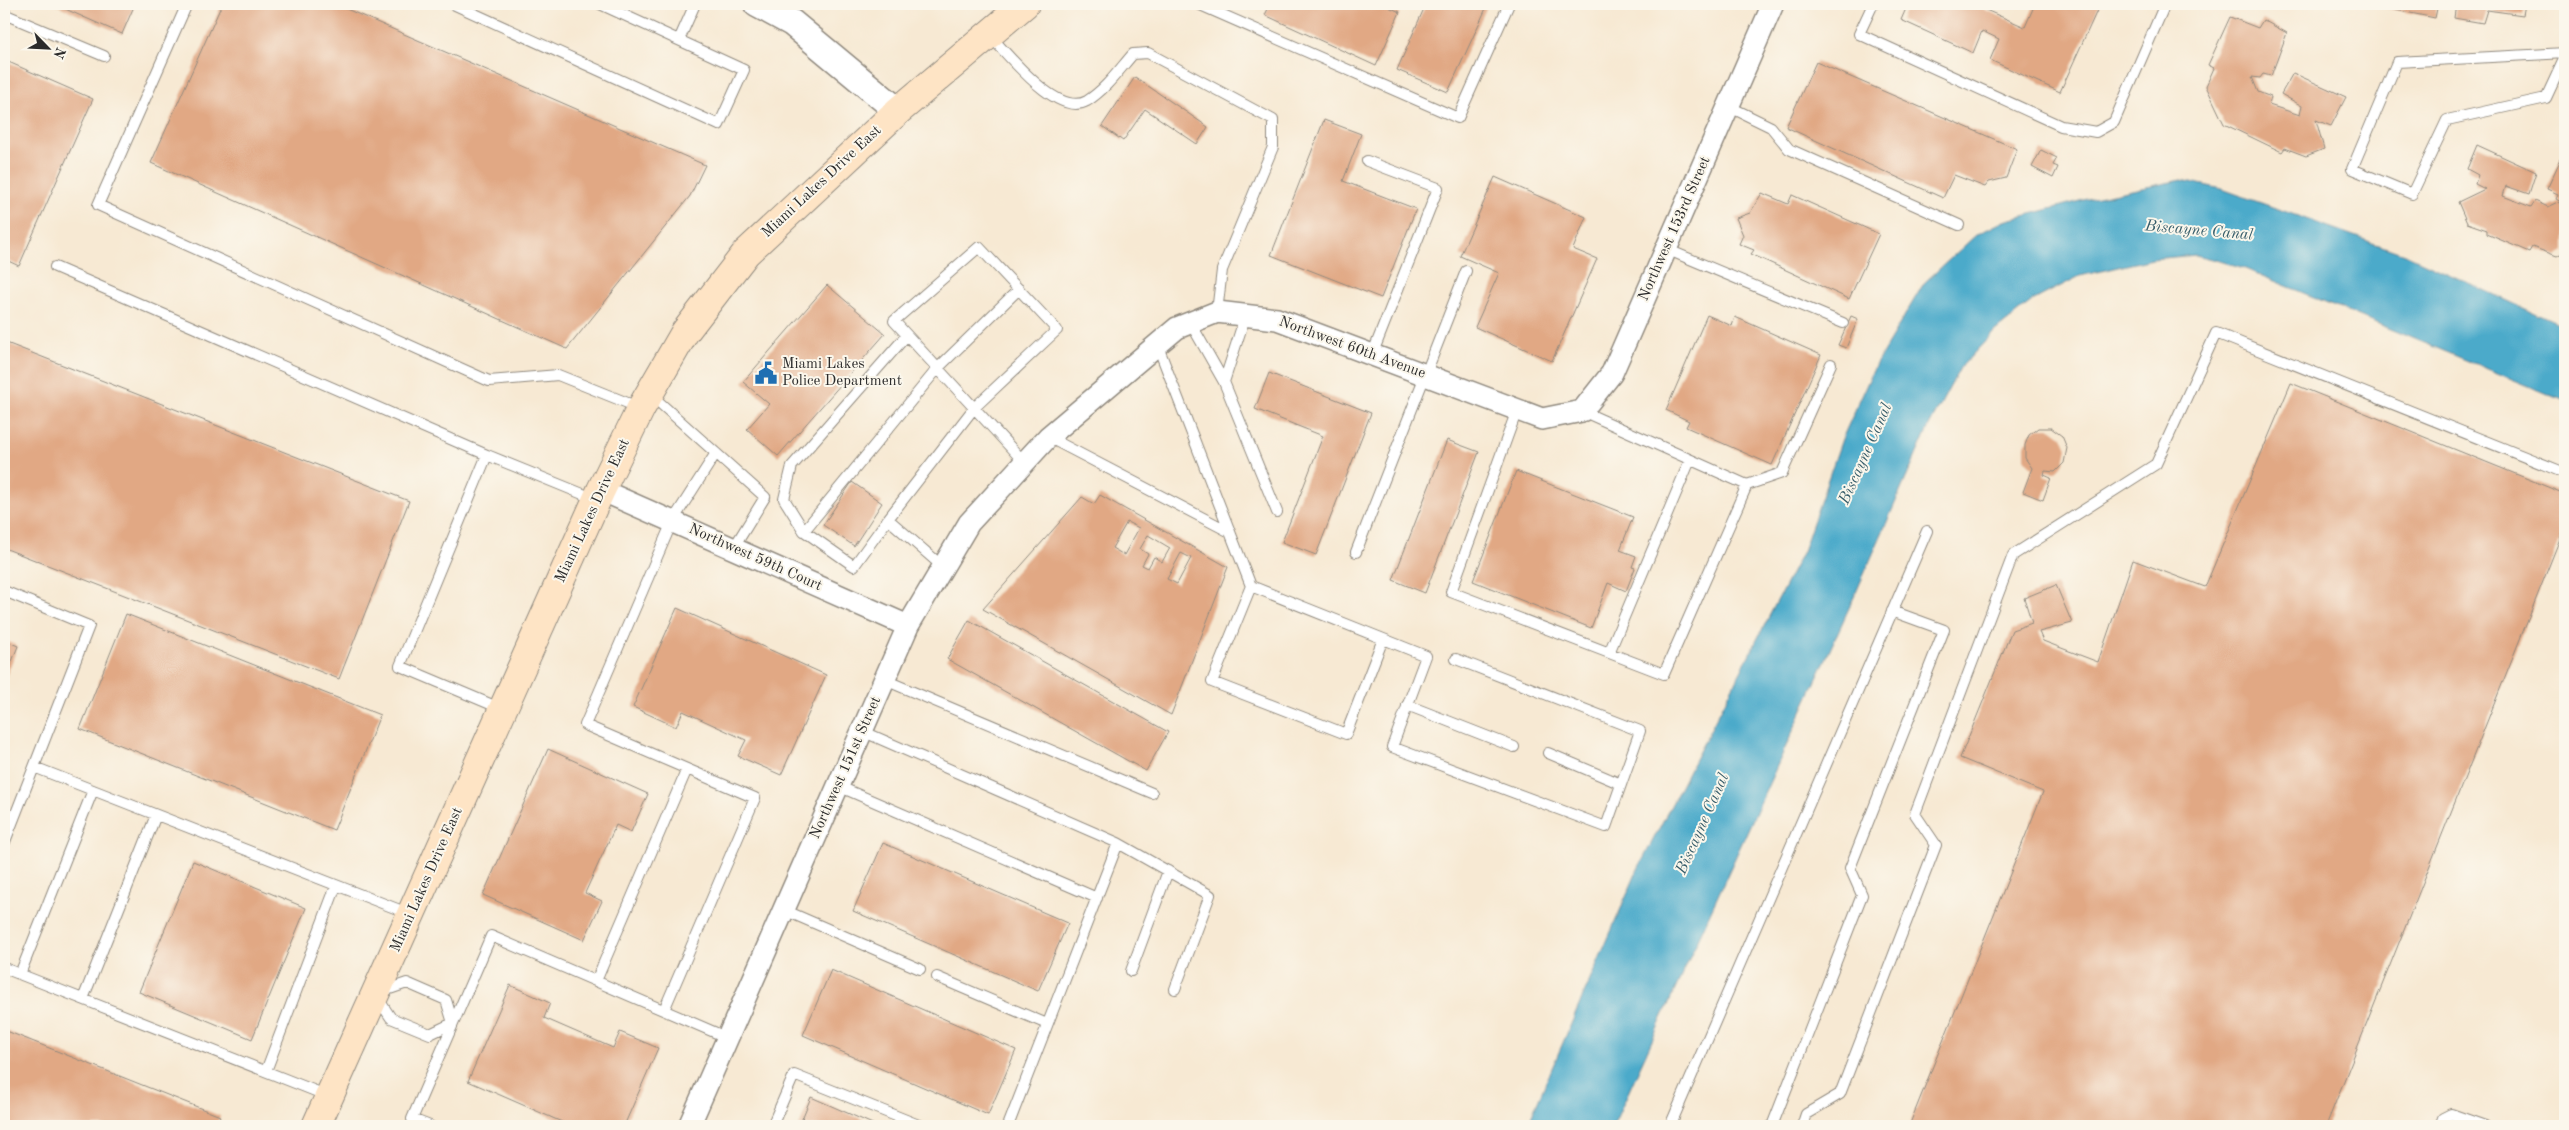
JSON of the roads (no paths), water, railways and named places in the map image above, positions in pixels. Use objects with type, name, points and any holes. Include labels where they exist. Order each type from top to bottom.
[{"type":"main road","name":"Miami Lakes Drive East","points":[[316,1126],[599,495],[645,401],[685,332],[746,253],[898,111],[1025,4]]},
{"type":"street","points":[[757,4],[792,23],[898,111]]},
{"type":"street","name":"Northwest 153rd Street","points":[[1582,412],[1612,373],[1773,4]]},
{"type":"street","points":[[1048,438],[1177,328],[1217,312]]},
{"type":"street","name":"Northwest 60th Avenue","points":[[1217,312],[1246,317],[1276,319],[1542,419],[1582,412]]},
{"type":"street","name":"Northwest 151st Street","points":[[689,1126],[908,626],[969,524],[1048,438]]},
{"type":"street","name":"Northwest 59th Court","points":[[599,495],[672,522],[908,626]]},
{"type":"lane","points":[[187,4],[98,205],[490,381],[558,375],[645,401],[716,453],[765,497],[733,549]]},
{"type":"lane","points":[[453,4],[719,125],[744,70],[600,4]]},
{"type":"lane","points":[[679,40],[696,4]]},
{"type":"lane","points":[[1198,4],[1458,118],[1509,4]]},
{"type":"lane","points":[[1872,4],[1859,34],[2062,126],[2096,132],[2114,122],[2165,4]]},
{"type":"lane","points":[[4,14],[104,56]]},
{"type":"lane","points":[[989,35],[1054,99],[1070,104],[1085,102],[1102,90],[1133,54],[1148,52],[1273,120],[1273,147],[1222,270],[1217,312]]},
{"type":"lane","points":[[2565,55],[2546,98],[2447,120],[2412,194],[2352,169],[2397,62],[2565,55]]},
{"type":"lane","points":[[1728,106],[1771,127],[1789,149],[1959,225]]},
{"type":"lane","points":[[1367,161],[1438,188],[1372,355]]},
{"type":"lane","points":[[907,335],[792,466],[784,499],[804,531],[854,566],[974,408],[1057,330],[979,246],[894,321],[938,368],[974,408],[1025,463]]},
{"type":"lane","points":[[1666,249],[1843,323]]},
{"type":"lane","points":[[55,267],[487,455],[599,495]]},
{"type":"lane","points":[[1356,552],[1466,271]]},
{"type":"lane","points":[[804,531],[938,368],[1019,289]]},
{"type":"lane","points":[[1224,382],[1246,317]]},
{"type":"lane","points":[[1190,322],[1224,382],[1278,512]]},
{"type":"lane","points":[[1802,1126],[1806,1114],[1840,1094],[1936,845],[1915,814],[2013,555],[2156,464],[2216,333],[2565,473]]},
{"type":"lane","points":[[1157,344],[1251,586],[1212,682],[1346,734],[1383,639]]},
{"type":"lane","points":[[1582,412],[1747,486],[1782,473],[1831,364]]},
{"type":"lane","points":[[1517,410],[1451,592],[1664,674],[1747,486]]},
{"type":"lane","points":[[1048,438],[1230,532]]},
{"type":"lane","points":[[664,1010],[755,798],[585,725],[672,522],[716,453]]},
{"type":"lane","points":[[487,455],[400,666],[503,709]]},
{"type":"lane","points":[[1609,653],[1690,460]]},
{"type":"lane","points":[[888,519],[943,567]]},
{"type":"lane","points":[[1670,1126],[1927,531]]},
{"type":"lane","points":[[1251,586],[1426,656],[1392,747],[1606,826],[1640,731],[1456,659]]},
{"type":"lane","points":[[4,591],[89,626],[4,844]]},
{"type":"lane","points":[[1772,1126],[1862,895],[1850,868],[1944,630],[1892,611]]},
{"type":"lane","points":[[885,680],[1152,793]]},
{"type":"lane","points":[[1407,705],[1514,747]]},
{"type":"lane","points":[[862,731],[1118,843],[1210,895],[1175,989]]},
{"type":"lane","points":[[1548,753],[1621,784]]},
{"type":"lane","points":[[34,767],[411,915]]},
{"type":"lane","points":[[596,981],[687,769]]},
{"type":"lane","points":[[838,786],[1096,898]]},
{"type":"lane","points":[[20,974],[92,790]]},
{"type":"lane","points":[[83,999],[156,815]]},
{"type":"lane","points":[[1008,1126],[1118,843]]},
{"type":"lane","points":[[1131,971],[1168,871]]},
{"type":"lane","points":[[266,1071],[336,886]]},
{"type":"lane","points":[[784,910],[920,969]]},
{"type":"lane","points":[[430,1126],[412,1119],[491,936],[728,1038]]},
{"type":"lane","points":[[4,968],[329,1096]]},
{"type":"lane","points":[[937,976],[1047,1024]]},
{"type":"lane","points":[[406,983],[446,1000],[453,1024],[430,1034],[391,1018],[376,994],[406,983]]},
{"type":"lane","points":[[772,1126],[794,1075],[922,1126]]},
{"type":"lane","points":[[2440,1126],[2444,1118],[2452,1114],[2485,1126]]},
{"type":"water","name":"Biscayne Canal","points":[[2181,180],[2222,189],[2407,255],[2565,327],[2565,401],[2238,266],[2196,255],[2152,259],[2080,276],[2032,301],[1995,331],[1960,368],[1929,426],[1854,597],[1613,1126],[1527,1126],[1638,869],[1803,551],[1842,439],[1876,364],[1924,283],[1976,235],[2004,221],[2088,199]]},
{"type":"place","name":"Miami Lakes Police Department","points":[[766,373]]}]
